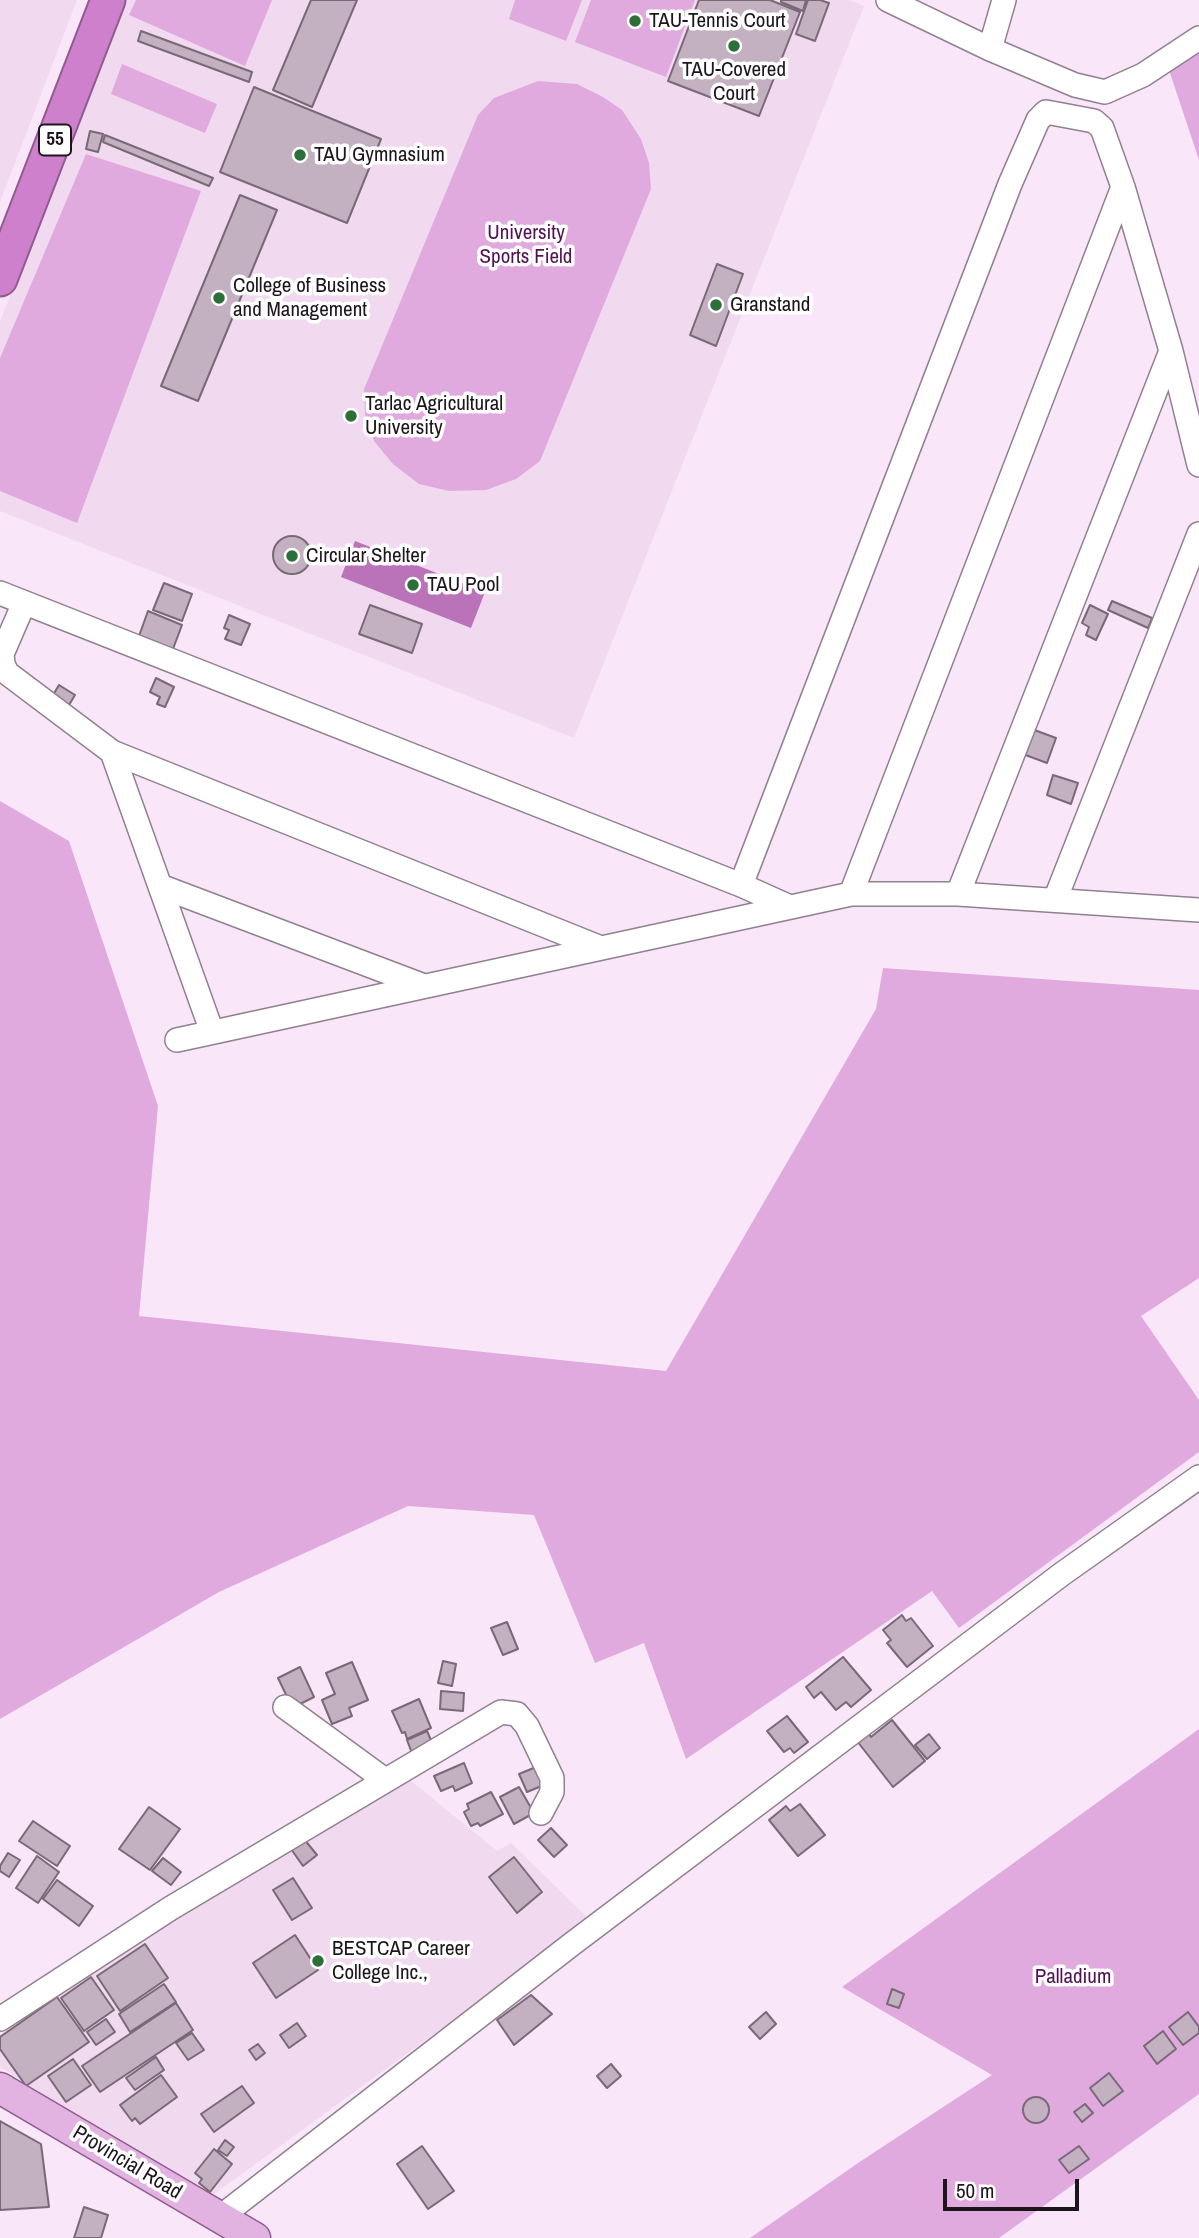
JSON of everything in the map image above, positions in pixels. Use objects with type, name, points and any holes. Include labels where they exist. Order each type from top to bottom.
[{"type":"highway","name":"55","points":[[0,279],[108,0]]},
{"type":"main road","name":"Provincial Road","points":[[0,2088],[254,2238]]},
{"type":"street","points":[[888,0],[990,49],[1075,85],[1105,92],[1143,75],[1199,38]]},
{"type":"street","points":[[990,49],[1004,0]]},
{"type":"street","points":[[741,885],[1010,184],[1041,115],[1046,111],[1099,124],[1123,187],[1171,351],[1199,466]]},
{"type":"street","points":[[851,894],[1123,187]]},
{"type":"street","points":[[958,894],[1171,351]]},
{"type":"street","points":[[1055,900],[1199,534]]},
{"type":"street","points":[[0,593],[741,885],[790,907]]},
{"type":"street","points":[[24,603],[2,654],[7,673],[112,752],[601,948]]},
{"type":"street","points":[[112,752],[212,1032]]},
{"type":"street","points":[[160,886],[424,986]]},
{"type":"street","points":[[177,1040],[851,894],[958,894],[1199,910]]},
{"type":"street","points":[[219,2218],[683,1860],[1062,1574],[1199,1477]]},
{"type":"street","points":[[285,1707],[385,1780]]},
{"type":"street","points":[[0,2019],[171,1908],[501,1712],[517,1714],[527,1726],[552,1778],[552,1792],[541,1813]]},
{"type":"shaded area","points":[[0,0],[77,0],[0,202]]},
{"type":"shaded area","name":"Tarlac Agricultural University","points":[[123,0],[849,0],[864,6],[574,738],[0,511],[0,322]]},
{"type":"shaded area","name":"TAU Pool","points":[[355,541],[485,592],[471,628],[341,577]]},
{"type":"shaded area","name":"BESTCAP Career College Inc.,","points":[[405,1776],[497,1851],[511,1843],[590,1920],[209,2198],[0,2067],[0,2038],[148,1928]]},
{"type":"green space","points":[[136,0],[272,0],[245,66],[129,15]]},
{"type":"green space","points":[[515,0],[582,0],[566,41],[509,19]]},
{"type":"green space","name":"TAU-Tennis Court","points":[[591,0],[695,0],[666,77],[575,42]]},
{"type":"green space","points":[[1199,47],[1199,160],[1168,67]]},
{"type":"green space","points":[[122,64],[217,104],[205,133],[111,94]]},
{"type":"green space","name":"University Sports Field","points":[[538,81],[577,84],[622,110],[641,139],[649,163],[651,189],[540,461],[516,479],[486,490],[449,491],[419,484],[393,464],[374,441],[365,414],[364,389],[478,115],[494,98]]},
{"type":"green space","points":[[86,154],[201,191],[77,523],[0,491],[0,358]]},
{"type":"green space","points":[[0,801],[69,841],[158,1106],[139,1316],[666,1371],[876,1009],[883,968],[1199,990],[1199,1278],[1141,1316],[1199,1400],[1199,1452],[959,1628],[932,1591],[686,1759],[644,1643],[595,1663],[534,1515],[408,1506],[219,1592],[0,1719]]},
{"type":"green space","name":"Palladium","points":[[1199,1729],[1199,2094],[999,2238],[750,2238],[992,2075],[842,1987]]},
{"type":"building","points":[[311,0],[357,0],[312,107],[273,90]]},
{"type":"building","name":"TAU-Covered Court","points":[[699,0],[770,0],[800,12],[759,116],[668,81]]},
{"type":"building","points":[[781,0],[806,0],[803,11]]},
{"type":"building","points":[[808,0],[829,3],[815,41],[796,34]]},
{"type":"building","points":[[141,31],[252,72],[249,82],[138,41]]},
{"type":"building","name":"TAU Gymnasium","points":[[254,87],[381,139],[347,223],[220,172]]},
{"type":"building","points":[[90,131],[103,134],[98,152],[86,149]]},
{"type":"building","points":[[105,135],[213,178],[209,186],[103,142]]},
{"type":"building","name":"College of Business and Management","points":[[240,195],[277,210],[198,401],[161,386]]},
{"type":"building","name":"Granstand","points":[[717,264],[743,274],[716,346],[690,335]]},
{"type":"building","name":"Circular Shelter","points":[[292,536],[305,542],[311,555],[305,568],[292,574],[279,568],[273,555],[279,542]]},
{"type":"building","points":[[164,583],[192,594],[182,621],[153,610]]},
{"type":"building","points":[[1112,601],[1152,618],[1148,628],[1108,610]]},
{"type":"building","points":[[370,605],[422,624],[412,653],[359,634]]},
{"type":"building","points":[[1090,605],[1108,614],[1096,640],[1086,635],[1089,627],[1082,623]]},
{"type":"building","points":[[148,611],[182,625],[173,649],[139,636]]},
{"type":"building","points":[[229,615],[250,624],[241,645],[225,639],[229,630],[224,628]]},
{"type":"building","points":[[156,678],[174,687],[165,707],[157,704],[160,697],[150,692]]},
{"type":"building","points":[[59,685],[75,695],[66,710],[50,700]]},
{"type":"building","points":[[1029,728],[1056,738],[1047,763],[1020,753]]},
{"type":"building","points":[[1053,775],[1078,783],[1071,804],[1047,795]]},
{"type":"building","points":[[902,1615],[906,1621],[911,1618],[933,1646],[907,1667],[887,1643],[891,1640],[883,1630]]},
{"type":"building","points":[[507,1622],[518,1649],[503,1655],[491,1628]]},
{"type":"building","points":[[843,1657],[871,1690],[851,1707],[846,1702],[836,1710],[821,1692],[814,1698],[806,1687]]},
{"type":"building","points":[[443,1661],[456,1664],[452,1686],[438,1683]]},
{"type":"building","points":[[352,1662],[368,1700],[349,1708],[352,1716],[332,1724],[322,1700],[335,1694],[326,1673]]},
{"type":"building","points":[[300,1667],[314,1697],[298,1705],[296,1700],[290,1703],[278,1678]]},
{"type":"building","points":[[441,1691],[464,1693],[463,1711],[440,1709]]},
{"type":"building","points":[[419,1699],[431,1728],[407,1739],[392,1711]]},
{"type":"building","points":[[787,1716],[808,1742],[794,1753],[790,1748],[784,1752],[767,1731]]},
{"type":"building","points":[[892,1720],[925,1761],[893,1787],[857,1741],[868,1732],[871,1737]]},
{"type":"building","points":[[427,1731],[434,1747],[413,1756],[407,1740]]},
{"type":"building","points":[[929,1734],[940,1748],[927,1759],[915,1745]]},
{"type":"building","points":[[464,1763],[472,1783],[455,1791],[453,1786],[441,1791],[434,1776]]},
{"type":"building","points":[[536,1767],[544,1785],[527,1792],[519,1774]]},
{"type":"building","points":[[519,1787],[534,1813],[514,1824],[500,1797]]},
{"type":"building","points":[[491,1792],[503,1814],[480,1826],[478,1823],[471,1826],[464,1812],[469,1809],[467,1804]]},
{"type":"building","points":[[800,1804],[825,1835],[798,1856],[769,1820],[786,1806],[790,1811]]},
{"type":"building","points":[[149,1807],[180,1829],[150,1870],[119,1849]]},
{"type":"building","points":[[33,1821],[70,1846],[57,1866],[19,1841]]},
{"type":"building","points":[[551,1828],[567,1845],[554,1857],[538,1840]]},
{"type":"building","points":[[304,1839],[317,1855],[303,1866],[291,1849]]},
{"type":"building","points":[[8,1853],[20,1860],[9,1877],[0,1871]]},
{"type":"building","points":[[37,1856],[59,1872],[38,1903],[16,1888]]},
{"type":"building","points":[[514,1857],[542,1892],[517,1913],[489,1877]]},
{"type":"building","points":[[163,1858],[181,1872],[171,1885],[152,1871]]},
{"type":"building","points":[[293,1878],[312,1908],[292,1920],[273,1890]]},
{"type":"building","points":[[57,1880],[93,1906],[79,1926],[43,1899]]},
{"type":"building","points":[[295,1935],[318,1970],[276,1998],[253,1963]]},
{"type":"building","points":[[145,1944],[168,1978],[120,2011],[97,1976]]},
{"type":"building","points":[[91,1977],[114,2010],[84,2031],[61,1998]]},
{"type":"building","points":[[164,1984],[176,2002],[130,2032],[119,2014]]},
{"type":"building","points":[[892,1989],[904,1994],[899,2008],[887,2004]]},
{"type":"building","points":[[531,1995],[552,2014],[514,2045],[497,2020]]},
{"type":"building","points":[[57,1997],[89,2042],[26,2086],[0,2049],[0,2037]]},
{"type":"building","points":[[176,2003],[193,2030],[100,2092],[82,2066]]},
{"type":"building","points":[[766,2012],[776,2024],[760,2039],[749,2027]]},
{"type":"building","points":[[1188,2012],[1199,2027],[1199,2033],[1183,2045],[1169,2027]]},
{"type":"building","points":[[106,2019],[115,2032],[96,2045],[87,2032]]},
{"type":"building","points":[[297,2023],[306,2036],[289,2048],[280,2035]]},
{"type":"building","points":[[1163,2031],[1176,2049],[1157,2064],[1144,2046]]},
{"type":"building","points":[[192,2033],[204,2050],[188,2060],[176,2043]]},
{"type":"building","points":[[258,2044],[265,2053],[256,2060],[249,2050]]},
{"type":"building","points":[[156,2057],[164,2070],[135,2090],[126,2078]]},
{"type":"building","points":[[73,2059],[91,2085],[66,2102],[48,2076]]},
{"type":"building","points":[[611,2064],[621,2076],[607,2088],[597,2076]]},
{"type":"building","points":[[1109,2073],[1123,2091],[1103,2106],[1090,2088]]},
{"type":"building","points":[[161,2075],[177,2097],[140,2124],[135,2118],[132,2121],[120,2105]]},
{"type":"building","points":[[242,2086],[254,2103],[214,2132],[201,2114]]},
{"type":"building","points":[[1036,2097],[1046,2100],[1049,2110],[1046,2120],[1036,2123],[1026,2120],[1023,2110],[1026,2100]]},
{"type":"building","points":[[1085,2104],[1093,2113],[1082,2122],[1074,2112]]},
{"type":"building","points":[[0,2121],[41,2144],[49,2207],[0,2210]]},
{"type":"building","points":[[225,2140],[234,2147],[227,2156],[218,2150]]},
{"type":"building","points":[[422,2146],[454,2191],[428,2209],[397,2164]]},
{"type":"building","points":[[1079,2146],[1089,2159],[1069,2173],[1059,2160]]},
{"type":"building","points":[[214,2149],[232,2164],[210,2192],[199,2183],[202,2179],[195,2173]]},
{"type":"building","points":[[84,2207],[108,2215],[101,2238],[74,2238]]},
{"type":"place","name":"TAU-Tennis Court","points":[[635,21]]},
{"type":"place","name":"TAU-Covered Court","points":[[734,46]]},
{"type":"place","name":"TAU Gymnasium","points":[[300,155]]},
{"type":"place","name":"College of Business and Management","points":[[219,298]]},
{"type":"place","name":"Granstand","points":[[716,305]]},
{"type":"place","name":"Tarlac Agricultural University","points":[[351,416]]},
{"type":"place","name":"Circular Shelter","points":[[292,556]]},
{"type":"place","name":"TAU Pool","points":[[413,585]]},
{"type":"place","name":"BESTCAP Career College Inc.,","points":[[318,1961]]}]
